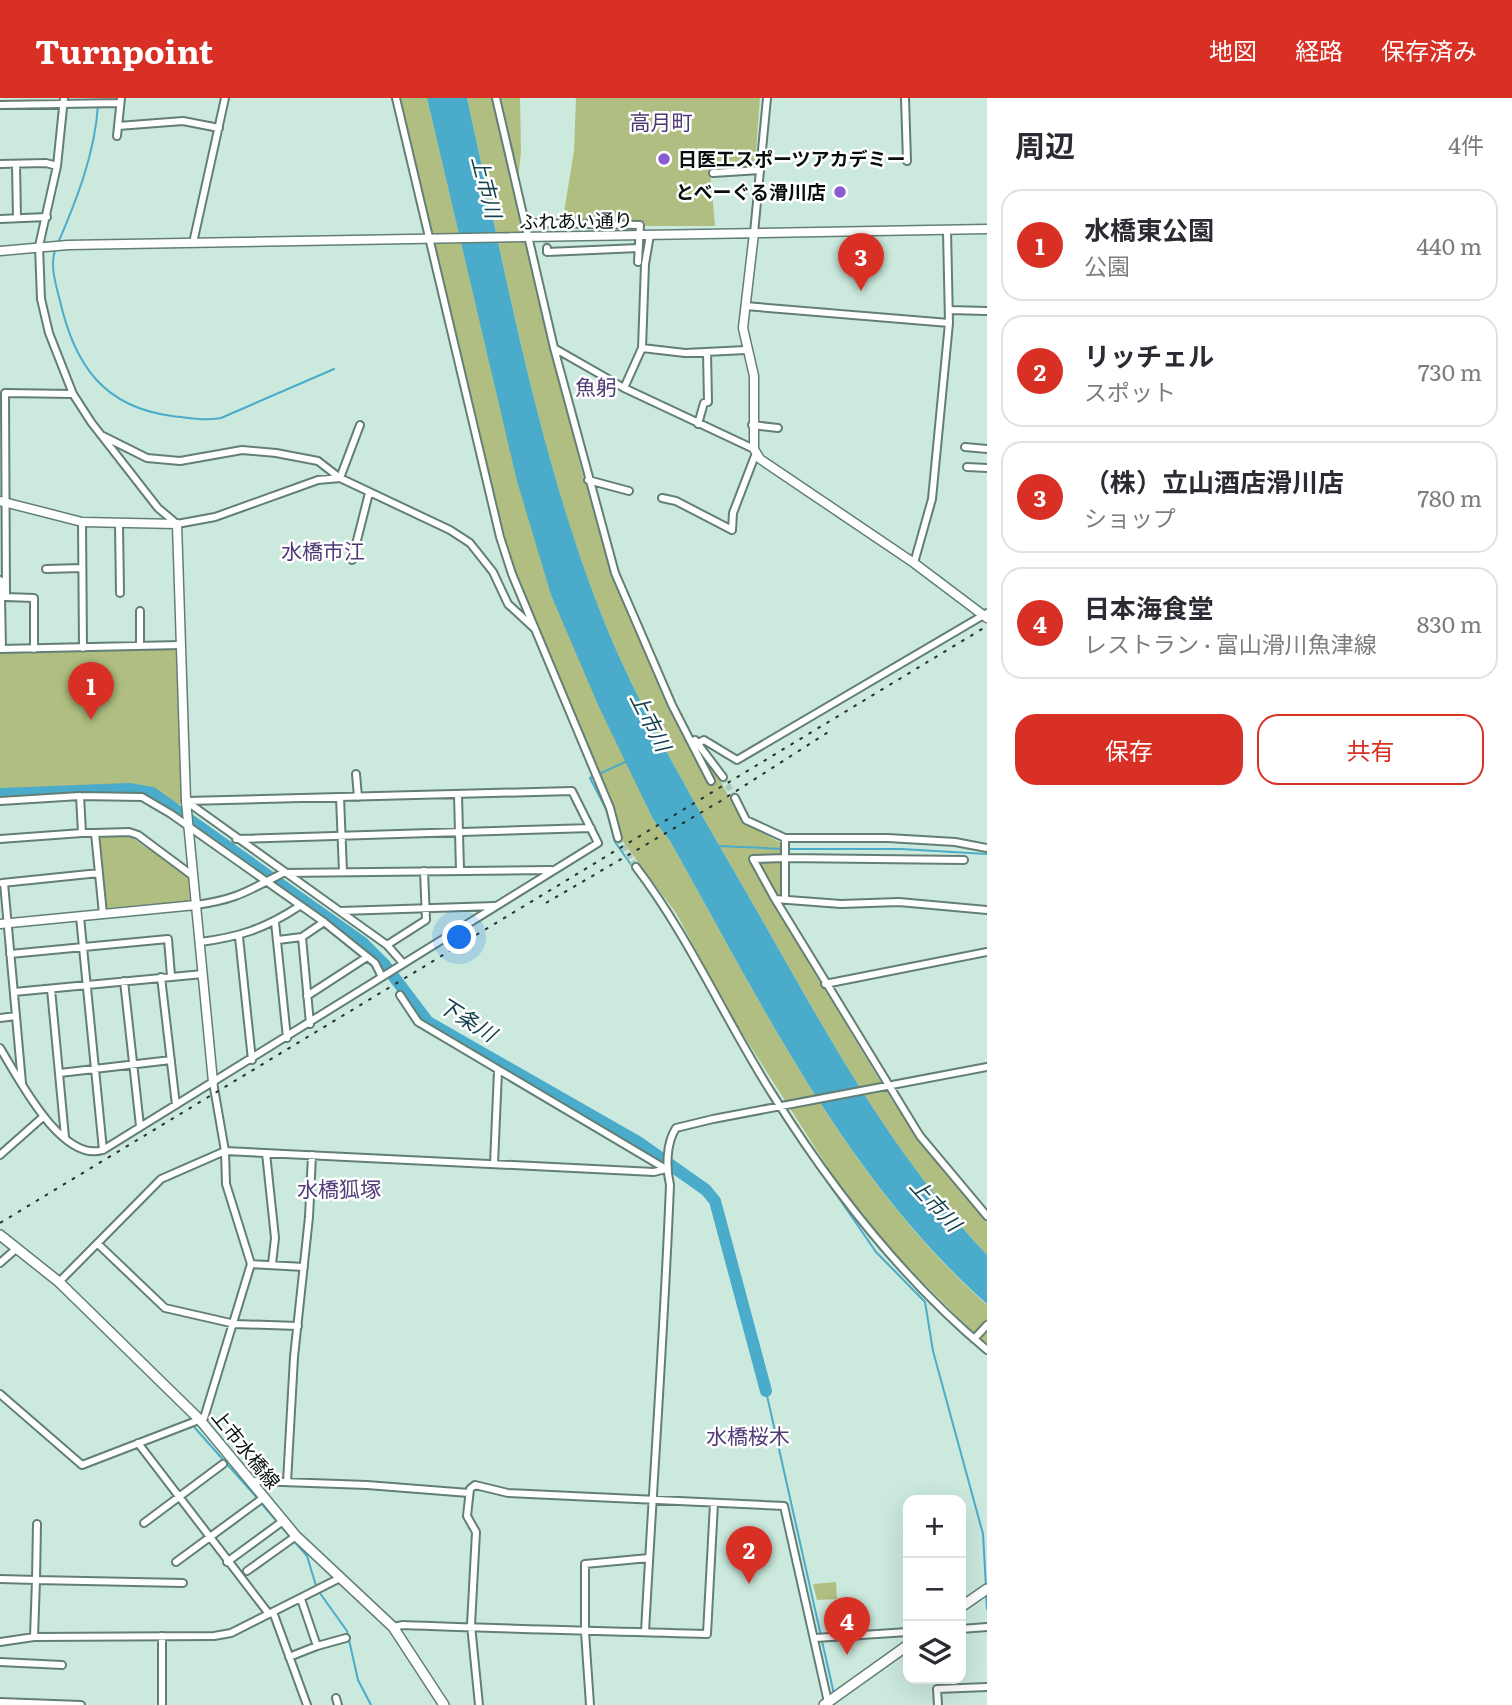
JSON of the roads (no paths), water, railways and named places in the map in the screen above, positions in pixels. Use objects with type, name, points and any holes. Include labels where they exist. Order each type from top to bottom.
[{"type":"main road","name":"上市水橋線","points":[[0,1235],[59,1282],[200,1420],[296,1536],[338,1579],[393,1628],[444,1705]]},
{"type":"main road","points":[[966,1604],[987,1589]]},
{"type":"main road","points":[[831,1700],[903,1649]]},
{"type":"street","points":[[192,243],[225,98]]},
{"type":"street","points":[[396,98],[432,239],[500,537],[534,628],[610,808],[618,838]]},
{"type":"street","points":[[496,98],[525,237],[615,573],[711,782]]},
{"type":"street","points":[[698,743],[704,740],[737,760],[985,615],[914,563],[760,459],[755,451],[752,425],[754,376],[743,328],[767,98]]},
{"type":"street","points":[[905,98],[907,161]]},
{"type":"street","points":[[0,1394],[82,1465],[200,1420],[214,1392],[251,1264],[226,1184],[225,1151],[213,1082],[188,825],[177,524],[158,508],[74,394],[48,333],[41,299],[39,246],[57,166],[64,101]]},
{"type":"street","points":[[0,105],[121,101],[117,136]]},
{"type":"street","points":[[118,126],[183,121],[219,128]]},
{"type":"street","points":[[0,164],[57,166]]},
{"type":"street","points":[[16,164],[17,218]]},
{"type":"street","points":[[713,173],[760,170]]},
{"type":"street","points":[[0,219],[47,218]]},
{"type":"street","points":[[535,223],[545,226],[640,225],[638,262]]},
{"type":"street","name":"ふれあい通り","points":[[0,251],[39,246],[987,229]]},
{"type":"street","points":[[914,563],[932,499],[949,323],[947,230]]},
{"type":"street","points":[[624,388],[642,348],[645,264],[650,235]]},
{"type":"street","points":[[547,248],[547,252],[639,248]]},
{"type":"street","points":[[745,306],[949,323]]},
{"type":"street","points":[[949,310],[986,311]]},
{"type":"street","points":[[554,348],[624,388],[755,451]]},
{"type":"street","points":[[642,348],[685,353],[747,350]]},
{"type":"street","points":[[698,424],[704,403],[708,402],[707,352]]},
{"type":"street","points":[[74,394],[5,393],[2,502],[4,597],[1,649],[181,645]]},
{"type":"street","points":[[340,478],[360,425]]},
{"type":"street","points":[[752,425],[778,428]]},
{"type":"street","points":[[102,435],[147,458],[159,456],[180,461],[242,450],[318,461],[340,478],[450,530],[470,543],[493,572],[508,604],[534,628]]},
{"type":"street","points":[[965,447],[987,449]]},
{"type":"street","points":[[662,498],[676,501],[732,530],[733,513],[755,451]]},
{"type":"street","points":[[967,467],[987,468]]},
{"type":"street","points":[[2,502],[82,522],[177,524],[215,516],[318,480],[340,478]]},
{"type":"street","points":[[588,480],[629,491]]},
{"type":"street","points":[[352,560],[369,493]]},
{"type":"street","points":[[82,522],[83,648]]},
{"type":"street","points":[[119,524],[120,593]]},
{"type":"street","points":[[46,569],[81,568]]},
{"type":"street","points":[[0,580],[4,597]]},
{"type":"street","points":[[4,597],[34,598],[34,649]]},
{"type":"street","points":[[140,611],[140,646]]},
{"type":"street","points":[[686,732],[698,743],[723,777]]},
{"type":"street","points":[[356,774],[358,797]]},
{"type":"street","points":[[0,1048],[43,1117],[65,1138],[84,1151],[94,1153],[103,1150],[598,843],[572,791],[187,804]]},
{"type":"street","points":[[458,795],[460,870]]},
{"type":"street","points":[[80,796],[82,833]]},
{"type":"street","points":[[0,801],[80,796],[142,797],[188,825],[324,922],[375,963],[384,975]]},
{"type":"street","points":[[340,797],[343,872]]},
{"type":"street","points":[[735,798],[746,820],[785,838],[888,838],[955,842],[987,848]]},
{"type":"street","points":[[187,804],[281,874],[387,945],[400,964]]},
{"type":"street","points":[[236,839],[592,828]]},
{"type":"street","points":[[0,839],[129,832],[138,835],[193,876]]},
{"type":"street","points":[[95,833],[103,914]]},
{"type":"street","points":[[785,838],[785,898]]},
{"type":"street","points":[[964,860],[753,859],[886,1087],[920,1136],[987,1216]]},
{"type":"street","points":[[636,867],[671,913],[781,1107],[844,1199],[891,1255],[987,1350]]},
{"type":"street","points":[[3,924],[229,900],[250,893],[281,874],[553,870]]},
{"type":"street","points":[[387,945],[426,920],[424,871]]},
{"type":"street","points":[[22,1085],[15,992],[3,924],[2,883],[99,873]]},
{"type":"street","points":[[775,899],[987,910]]},
{"type":"street","points":[[200,942],[239,937],[275,922],[298,906]]},
{"type":"street","points":[[339,911],[498,906]]},
{"type":"street","points":[[80,917],[103,1150]]},
{"type":"street","points":[[275,922],[287,1038]]},
{"type":"street","points":[[278,940],[302,937],[324,922]]},
{"type":"street","points":[[239,937],[252,1060]]},
{"type":"street","points":[[302,937],[310,1024]]},
{"type":"street","points":[[10,954],[168,939],[171,976]]},
{"type":"street","points":[[825,984],[987,952]]},
{"type":"street","points":[[307,996],[367,957]]},
{"type":"street","points":[[0,964],[11,963]]},
{"type":"street","points":[[15,992],[203,974]]},
{"type":"street","points":[[161,978],[176,1105]]},
{"type":"street","points":[[124,981],[140,1126]]},
{"type":"street","points":[[51,989],[65,1138]]},
{"type":"street","points":[[400,995],[418,1022],[666,1169]]},
{"type":"street","points":[[0,1018],[16,1016]]},
{"type":"street","points":[[60,1073],[171,1059]]},
{"type":"street","points":[[645,1632],[651,1500],[660,1405],[670,1185],[666,1169],[672,1134],[676,1128],[987,1067]]},
{"type":"street","points":[[494,1164],[498,1071]]},
{"type":"street","points":[[0,1155],[43,1117]]},
{"type":"street","points":[[59,1282],[161,1179],[225,1151],[654,1172],[666,1169]]},
{"type":"street","points":[[266,1153],[275,1238],[272,1264]]},
{"type":"street","points":[[287,1482],[312,1155]]},
{"type":"street","points":[[99,1244],[165,1308],[235,1324],[298,1326]]},
{"type":"street","points":[[0,1263],[17,1248]]},
{"type":"street","points":[[251,1264],[304,1267]]},
{"type":"street","points":[[974,1339],[987,1325]]},
{"type":"street","points":[[138,1443],[209,1539],[271,1613],[307,1705]]},
{"type":"street","points":[[144,1523],[223,1464]]},
{"type":"street","points":[[249,1481],[469,1493]]},
{"type":"street","points":[[479,1705],[471,1625],[476,1532],[467,1516],[469,1493],[475,1485],[508,1493],[784,1506],[831,1700]]},
{"type":"street","points":[[176,1562],[263,1498]]},
{"type":"street","points":[[393,1628],[403,1625],[471,1625],[585,1632],[707,1634],[714,1503]]},
{"type":"street","points":[[227,1562],[283,1521]]},
{"type":"street","points":[[34,1637],[37,1524]]},
{"type":"street","points":[[247,1571],[296,1536]]},
{"type":"street","points":[[590,1705],[585,1632],[585,1564],[649,1558]]},
{"type":"street","points":[[0,1579],[183,1583]]},
{"type":"street","points":[[0,1642],[34,1637],[214,1636],[231,1633],[338,1579]]},
{"type":"street","points":[[805,1594],[816,1592]]},
{"type":"street","points":[[301,1599],[317,1646]]},
{"type":"street","points":[[966,1629],[987,1627]]},
{"type":"street","points":[[816,1638],[903,1632]]},
{"type":"street","points":[[162,1636],[162,1705]]},
{"type":"street","points":[[289,1657],[346,1638]]},
{"type":"street","points":[[0,1662],[62,1665]]},
{"type":"street","points":[[938,1705],[937,1689],[987,1687]]},
{"type":"street","points":[[0,1702],[81,1705]]},
{"type":"water","name":"上市川","points":[[427,98],[467,98],[529,379],[548,450],[591,587],[634,689],[692,798],[846,1065],[925,1181],[987,1255],[987,1304],[936,1255],[890,1201],[810,1086],[773,1026],[670,841],[653,819],[599,707],[551,595],[517,481]]},
{"type":"waterway","points":[[58,243],[89,158],[98,105]]},
{"type":"waterway","points":[[56,248],[53,261],[55,281],[74,345],[96,380],[128,403],[172,416],[221,418],[334,369]]},
{"type":"waterway","points":[[2,504],[3,551]]},
{"type":"waterway","points":[[625,762],[590,778],[606,809],[615,842],[649,890]]},
{"type":"waterway","name":"下条川","points":[[0,794],[129,789],[152,793],[363,943],[385,965],[428,1022],[638,1142],[706,1190],[715,1201],[766,1391]]},
{"type":"waterway","points":[[719,846],[783,849]]},
{"type":"waterway","points":[[789,849],[901,849],[987,854]]},
{"type":"waterway","points":[[683,944],[774,1104]]},
{"type":"waterway","points":[[777,1108],[786,1121]]},
{"type":"waterway","points":[[801,1143],[876,1252],[925,1302],[933,1351],[983,1534],[986,1587]]},
{"type":"waterway","points":[[766,1391],[821,1636]]},
{"type":"waterway","points":[[195,1428],[258,1499]]},
{"type":"waterway","points":[[262,1504],[290,1537]]},
{"type":"waterway","points":[[294,1541],[307,1556],[317,1589],[347,1631],[358,1680],[371,1705]]},
{"type":"waterway","points":[[986,1593],[987,1609]]},
{"type":"waterway","points":[[822,1641],[834,1694]]},
{"type":"tunnel","points":[[545,229],[547,248]]},
{"type":"tunnel","points":[[723,777],[735,798]]},
{"type":"tunnel","points":[[618,838],[636,867]]},
{"type":"railway","points":[[0,1223],[987,626]]},
{"type":"railway","points":[[546,903],[719,802],[833,729]]},
{"type":"place","name":"日医工スポーツアカデミー","points":[[664,159]]},
{"type":"place","name":"とべーぐる滑川店","points":[[840,192]]},
{"type":"place","name":"（株）立山酒店滑川店","points":[[861,291]]},
{"type":"place","name":"水橋東公園","points":[[91,720]]},
{"type":"place","name":"リッチェル","points":[[749,1584]]},
{"type":"place","name":"日本海食堂","points":[[847,1655]]},
{"type":"district","name":"高月町","points":[[661,123]]},
{"type":"district","name":"魚躬","points":[[596,388]]},
{"type":"district","name":"水橋市江","points":[[323,552]]},
{"type":"district","name":"水橋狐塚","points":[[339,1190]]},
{"type":"district","name":"水橋桜木","points":[[748,1437]]}]
